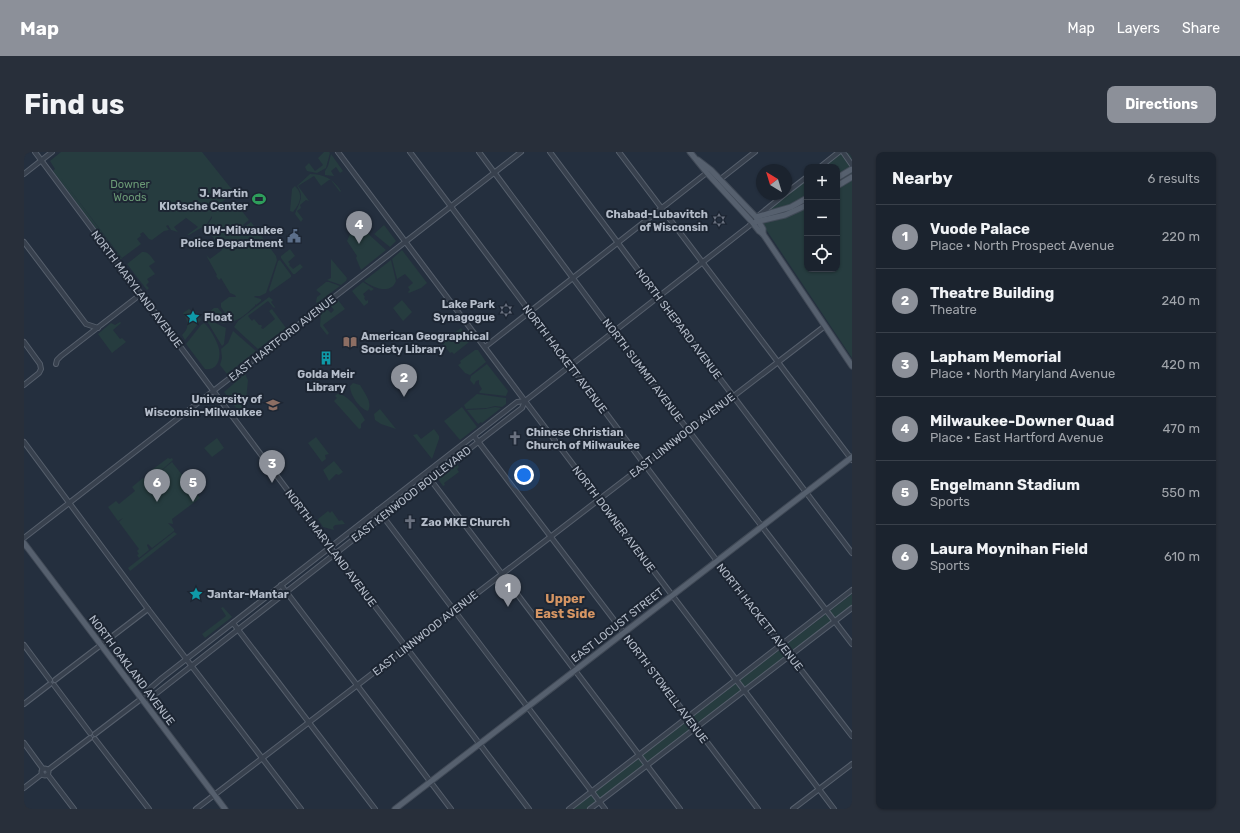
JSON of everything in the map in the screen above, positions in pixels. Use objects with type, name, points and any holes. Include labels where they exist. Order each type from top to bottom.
[{"type":"main road","points":[[690,152],[756,220],[759,231],[763,234],[852,366]]},
{"type":"main road","points":[[840,176],[852,169]]},
{"type":"main road","points":[[840,184],[852,177]]},
{"type":"main road","points":[[756,220],[804,200]]},
{"type":"main road","points":[[756,220],[785,215],[804,206]]},
{"type":"main road","name":"EAST LOCUST STREET","points":[[394,809],[806,492],[852,459]]},
{"type":"main road","name":"NORTH OAKLAND AVENUE","points":[[24,543],[225,809]]},
{"type":"street","name":"NORTH MARYLAND AVENUE","points":[[35,152],[335,554],[529,809]]},
{"type":"street","points":[[24,174],[52,152]]},
{"type":"street","name":"NORTH DOWNER AVENUE","points":[[338,152],[834,809]]},
{"type":"street","name":"NORTH HACKETT AVENUE","points":[[410,152],[717,561],[852,736]]},
{"type":"street","name":"NORTH SUMMIT AVENUE","points":[[479,152],[613,332],[852,644]]},
{"type":"street","name":"EAST HARTFORD AVENUE","points":[[24,538],[521,152]]},
{"type":"street","name":"NORTH SHEPARD AVENUE","points":[[550,152],[617,243],[852,553]]},
{"type":"street","points":[[619,152],[661,210],[852,459]]},
{"type":"street","points":[[718,181],[755,152]]},
{"type":"street","points":[[824,164],[839,152]]},
{"type":"street","points":[[843,152],[852,165]]},
{"type":"street","points":[[485,347],[709,172]]},
{"type":"street","name":"EAST KENWOOD BOULEVARD","points":[[792,188],[804,179]]},
{"type":"street","name":"EAST KENWOOD BOULEVARD","points":[[141,699],[148,699],[153,696],[522,408],[525,401],[756,220],[777,200]]},
{"type":"street","points":[[24,242],[86,324],[98,328]]},
{"type":"street","points":[[56,364],[57,360],[61,356],[141,294]]},
{"type":"street","name":"EAST LINNWOOD AVENUE","points":[[196,809],[825,326]]},
{"type":"street","points":[[24,342],[40,364],[41,369],[39,373],[24,385]]},
{"type":"street","name":"EAST KENWOOD BOULEVARD","points":[[48,770],[141,699],[147,691],[186,659],[517,402],[525,401]]},
{"type":"street","name":"NORTH STOWELL AVENUE","points":[[474,436],[758,809]]},
{"type":"street","points":[[24,442],[191,666],[301,809]]},
{"type":"street","points":[[430,479],[680,809]]},
{"type":"street","points":[[378,510],[604,809]]},
{"type":"street","points":[[281,585],[451,809]]},
{"type":"street","points":[[569,809],[852,590]]},
{"type":"street","points":[[590,809],[852,608]]},
{"type":"street","points":[[24,704],[148,609]]},
{"type":"street","points":[[233,623],[375,809]]},
{"type":"street","points":[[24,645],[149,809]]},
{"type":"street","points":[[24,743],[43,769],[45,768],[48,770],[48,775],[74,809]]},
{"type":"street","points":[[794,809],[852,764]]},
{"type":"street","points":[[24,788],[42,774],[43,769]]},
{"type":"street","points":[[42,774],[46,776],[48,775]]},
{"type":"green space","name":"Downer Woods","points":[[61,152],[202,152],[234,192],[221,203],[226,208],[234,201],[249,220],[243,225],[244,227],[251,222],[276,256],[277,260],[266,293],[254,297],[261,299],[261,301],[256,305],[255,304],[255,306],[241,318],[231,322],[221,307],[221,303],[229,297],[236,297],[230,293],[221,278],[219,280],[216,276],[217,275],[206,255],[210,259],[222,250],[212,236],[213,234],[206,227],[212,216],[206,225],[189,235],[187,235],[198,227],[185,217],[186,218],[174,227],[178,232],[171,230],[168,225],[166,226],[169,230],[164,231],[152,240],[149,239],[143,232],[137,239],[141,244],[122,258],[58,174],[122,259],[119,259],[53,171],[55,169],[50,161]]},
{"type":"green space","points":[[324,152],[330,153],[326,168],[317,173],[307,171],[305,167],[309,163],[315,171],[323,165],[318,158]]},
{"type":"green space","points":[[843,152],[852,152],[852,358],[761,222],[769,209],[781,200],[792,200],[792,191],[804,182],[804,272],[840,272],[840,164],[828,164]]},
{"type":"green space","points":[[331,154],[343,171],[340,173],[336,167],[331,171],[334,176],[325,175]]},
{"type":"green space","points":[[310,174],[324,176],[331,180],[321,186],[314,176],[298,186],[309,201],[306,200],[300,205],[301,208],[297,211],[303,219],[301,222],[295,214],[301,197],[301,193],[297,186]]},
{"type":"green space","points":[[331,180],[341,191],[340,192]]},
{"type":"green space","points":[[295,186],[298,189],[300,199],[293,212],[290,211],[292,189]]},
{"type":"green space","points":[[384,225],[396,241],[390,247],[374,234]]},
{"type":"green space","points":[[358,229],[364,230],[386,250],[361,270],[356,258],[357,256],[347,241],[350,234]]},
{"type":"green space","points":[[290,249],[295,256],[288,262],[290,264],[289,265],[293,269],[300,264],[303,267],[295,274],[293,274],[281,258],[281,256]]},
{"type":"green space","points":[[402,250],[427,283],[421,288],[409,293],[408,292],[410,290],[408,287],[413,283],[405,274],[397,279],[392,259]]},
{"type":"green space","points":[[142,252],[148,253],[155,262],[149,266],[155,274],[147,279],[149,282],[146,285],[149,288],[147,290],[127,264]]},
{"type":"green space","points":[[331,259],[347,278],[341,285],[327,280],[331,278]]},
{"type":"green space","points":[[280,260],[291,277],[270,292],[269,290],[278,261]]},
{"type":"green space","points":[[391,260],[396,281],[394,285],[390,288],[382,289],[372,286],[364,281]]},
{"type":"green space","points":[[326,282],[340,286],[317,303],[317,297],[321,294],[316,290]]},
{"type":"green space","points":[[363,282],[374,289],[371,291],[369,289],[363,294],[366,301],[368,300],[368,303],[364,306],[352,291]]},
{"type":"green space","points":[[269,297],[273,300],[271,302],[275,307],[274,308],[268,301],[248,316],[252,321],[254,319],[259,325],[261,325],[261,328],[263,329],[275,319],[269,311],[272,309],[286,328],[258,349],[234,327],[238,321]]},
{"type":"green space","points":[[338,300],[345,309],[323,325],[329,333],[327,335],[320,326],[321,313],[327,309],[331,313],[334,310],[331,306]]},
{"type":"green space","points":[[402,300],[412,312],[403,321],[393,308]]},
{"type":"green space","points":[[214,308],[218,308],[228,320],[224,324],[208,316],[208,313]]},
{"type":"green space","points":[[189,309],[200,317],[201,320],[185,340],[182,335],[186,330],[187,324],[183,313]]},
{"type":"green space","points":[[209,320],[226,328],[224,344],[222,346],[207,321]]},
{"type":"green space","points":[[120,322],[121,323],[113,330],[120,339],[122,338],[126,342],[112,353],[98,334],[111,323],[115,325]]},
{"type":"green space","points":[[204,323],[209,328],[219,349],[219,360],[217,364],[213,368],[209,369],[205,369],[186,344]]},
{"type":"green space","points":[[461,328],[470,340],[444,340]]},
{"type":"green space","points":[[233,331],[256,351],[227,374],[220,365],[222,358],[221,349],[228,343]]},
{"type":"green space","points":[[446,341],[469,342],[454,354],[452,352],[450,353],[443,344]]},
{"type":"green space","points":[[475,350],[478,350],[486,362],[470,375],[465,373],[458,365],[461,363],[460,361]]},
{"type":"green space","points":[[487,364],[508,391],[506,396],[480,393],[479,392],[482,389],[479,384],[479,380],[476,381],[474,385],[470,380],[471,376]]},
{"type":"green space","points":[[245,374],[248,380],[245,410],[242,413],[245,417],[243,417],[224,392]]},
{"type":"green space","points":[[353,383],[360,385],[366,394],[369,401],[368,411],[359,405],[350,390],[350,386]]},
{"type":"green space","points":[[337,394],[349,400],[360,412],[365,420],[361,424],[361,428],[359,429],[334,401],[337,398],[335,396]]},
{"type":"green space","points":[[477,394],[506,398],[506,404],[502,407],[495,406],[466,409],[464,405]]},
{"type":"green space","points":[[462,407],[477,427],[460,440],[444,421]]},
{"type":"green space","points":[[495,407],[501,408],[482,423],[481,422],[478,424],[467,410]]},
{"type":"green space","points":[[380,409],[396,429],[381,424],[375,420],[374,414]]},
{"type":"green space","points":[[434,429],[439,436],[439,439],[432,459],[413,435],[417,434],[421,439]]},
{"type":"green space","points":[[316,437],[329,454],[325,455],[326,459],[322,462],[308,443]]},
{"type":"green space","points":[[217,438],[224,448],[212,457],[204,448]]},
{"type":"green space","points":[[168,458],[172,458],[173,460],[156,475],[172,462],[200,498],[172,519],[173,524],[168,523],[174,531],[152,548],[148,544],[149,550],[139,558],[137,551],[139,549],[119,522],[123,518],[118,521],[108,507],[116,501],[119,504],[135,491],[132,487],[143,478],[144,480],[148,477],[147,475],[149,472]]},
{"type":"green space","points":[[334,461],[343,472],[339,475],[336,474],[329,481],[323,470]]},
{"type":"green space","points":[[457,464],[459,467],[457,469],[459,472],[444,483],[445,485],[443,486],[438,479]]},
{"type":"green space","points":[[328,511],[330,513],[332,511],[339,521],[342,520],[345,524],[335,525],[333,527],[334,530],[323,527],[318,519]]},
{"type":"green space","points":[[174,532],[177,534],[130,571],[128,568]]},
{"type":"green space","points":[[852,594],[852,605],[587,809],[573,809]]},
{"type":"green space","points":[[223,607],[232,617],[205,638],[202,634],[226,616],[221,608]]},
{"type":"place","name":"J. Martin Klotsche Center","points":[[259,199]]},
{"type":"place","name":"Chabad-Lubavitch of Wisconsin","points":[[719,220]]},
{"type":"place","name":"UW-Milwaukee Police Department","points":[[294,236]]},
{"type":"place","name":"Milwaukee-Downer Quad","points":[[359,244]]},
{"type":"place","name":"Lake Park Synagogue","points":[[506,310]]},
{"type":"place","name":"Float","points":[[193,317]]},
{"type":"place","name":"American Geographical Society Library","points":[[350,342]]},
{"type":"place","name":"Golda Meir Library","points":[[326,358]]},
{"type":"place","name":"Theatre Building","points":[[404,397]]},
{"type":"place","name":"University of Wisconsin-Milwaukee","points":[[273,405]]},
{"type":"place","name":"Chinese Christian Church of Milwaukee","points":[[515,438]]},
{"type":"place","name":"Lapham Memorial","points":[[272,483]]},
{"type":"place","name":"Laura Moynihan Field","points":[[157,502]]},
{"type":"place","name":"Engelmann Stadium","points":[[193,502]]},
{"type":"place","name":"Zao MKE Church","points":[[410,522]]},
{"type":"place","name":"Jantar-Mantar","points":[[196,594]]},
{"type":"place","name":"Vuode Palace","points":[[508,607]]},
{"type":"district","name":"Upper East Side","points":[[565,606]]}]
